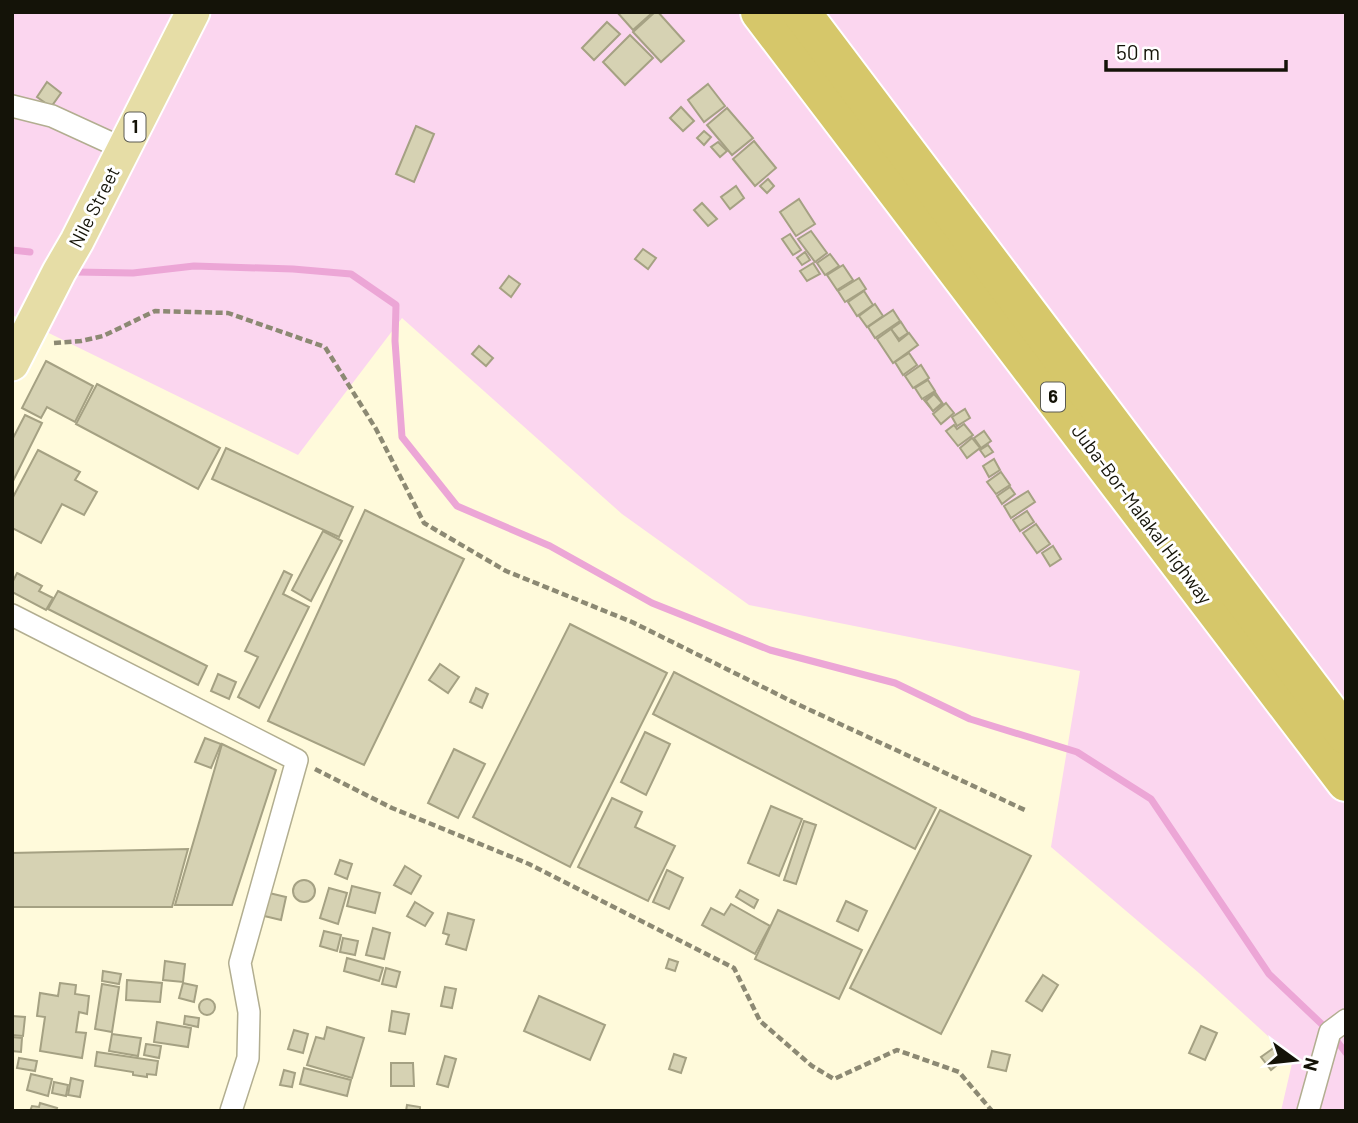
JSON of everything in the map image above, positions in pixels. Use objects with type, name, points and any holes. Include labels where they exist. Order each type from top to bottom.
[{"type":"highway","name":"Juba-Bor-Malakal Highway","points":[[760,12],[1346,782]]},
{"type":"highway","name":"Juba-Bor-Malakal Highway","points":[[801,12],[1346,735]]},
{"type":"main road","name":"Nile Street","points":[[17,354],[192,12]]},
{"type":"street","points":[[12,106],[52,116],[124,149]]},
{"type":"street","points":[[12,615],[297,760],[240,962],[249,1012],[248,1059],[231,1111]]},
{"type":"street","points":[[1308,1111],[1330,1032],[1346,1020]]},
{"type":"path","points":[[17,354],[103,336],[155,311],[228,313],[325,347],[376,429],[424,523],[506,571],[632,622],[795,703],[1027,811]]},
{"type":"path","points":[[297,760],[392,808],[529,864],[734,968],[760,1021],[811,1066],[834,1079],[897,1050],[959,1072],[992,1111]]},
{"type":"shaded area","points":[[12,12],[1346,12],[1346,1111],[1281,1111],[1293,1059],[1199,973],[1051,847],[1080,671],[749,605],[622,514],[402,318],[298,455],[12,315]]},
{"type":"building","points":[[617,12],[651,12],[652,13],[633,30]]},
{"type":"building","points":[[658,12],[684,41],[661,62],[633,32]]},
{"type":"building","points":[[607,22],[620,34],[594,60],[582,48]]},
{"type":"building","points":[[630,35],[653,58],[625,85],[603,62]]},
{"type":"building","points":[[47,82],[61,93],[51,107],[37,97]]},
{"type":"building","points":[[708,84],[725,106],[704,122],[688,100]]},
{"type":"building","points":[[681,107],[694,121],[683,131],[670,118]]},
{"type":"building","points":[[727,108],[753,138],[732,155],[707,125]]},
{"type":"building","points":[[416,126],[434,134],[414,182],[396,174]]},
{"type":"building","points":[[704,131],[711,137],[704,145],[697,138]]},
{"type":"building","points":[[754,141],[776,168],[755,186],[733,159]]},
{"type":"building","points":[[718,142],[727,151],[720,157],[711,147]]},
{"type":"building","points":[[768,179],[774,186],[767,193],[760,186]]},
{"type":"building","points":[[736,186],[744,198],[730,209],[721,197]]},
{"type":"building","points":[[799,199],[815,224],[796,236],[780,212]]},
{"type":"building","points":[[702,203],[717,219],[708,226],[694,210]]},
{"type":"building","points":[[811,231],[827,253],[815,262],[798,239]]},
{"type":"building","points":[[790,234],[801,250],[793,255],[782,239]]},
{"type":"building","points":[[643,249],[656,258],[648,269],[635,259]]},
{"type":"building","points":[[805,252],[810,260],[802,265],[797,258]]},
{"type":"building","points":[[830,254],[839,266],[825,275],[817,263]]},
{"type":"building","points":[[813,263],[820,274],[807,281],[800,271]]},
{"type":"building","points":[[843,265],[853,280],[837,290],[827,275]]},
{"type":"building","points":[[509,276],[520,284],[511,297],[500,288]]},
{"type":"building","points":[[859,278],[866,289],[845,302],[838,291]]},
{"type":"building","points":[[864,291],[873,305],[857,316],[848,302]]},
{"type":"building","points":[[875,304],[883,316],[867,327],[859,316]]},
{"type":"building","points":[[893,310],[900,321],[875,338],[868,327]]},
{"type":"building","points":[[901,322],[908,333],[899,339],[891,329]]},
{"type":"building","points":[[891,329],[899,341],[909,333],[918,345],[893,363],[877,339]]},
{"type":"building","points":[[479,346],[493,358],[486,366],[472,354]]},
{"type":"building","points":[[909,353],[917,365],[903,375],[895,362]]},
{"type":"building","points":[[46,361],[93,386],[75,422],[47,407],[41,418],[22,408]]},
{"type":"building","points":[[921,365],[929,378],[913,388],[905,376]]},
{"type":"building","points":[[928,380],[935,391],[922,399],[915,388]]},
{"type":"building","points":[[97,384],[220,448],[198,489],[76,424]]},
{"type":"building","points":[[935,392],[943,404],[933,411],[924,400]]},
{"type":"building","points":[[934,394],[942,403],[933,411],[926,401]]},
{"type":"building","points":[[946,403],[954,413],[941,424],[933,414]]},
{"type":"building","points":[[965,409],[970,418],[957,426],[952,417]]},
{"type":"building","points":[[25,415],[42,423],[12,483],[12,440]]},
{"type":"building","points":[[964,424],[973,435],[958,446],[946,431],[954,425],[957,429]]},
{"type":"building","points":[[984,431],[991,441],[981,448],[974,438]]},
{"type":"building","points":[[972,438],[980,448],[967,458],[960,448]]},
{"type":"building","points":[[988,445],[993,452],[985,457],[980,450]]},
{"type":"building","points":[[226,448],[353,507],[339,537],[212,479]]},
{"type":"building","points":[[38,450],[80,472],[75,480],[97,492],[84,515],[62,504],[41,543],[12,528],[12,499]]},
{"type":"building","points":[[994,459],[1000,470],[989,477],[983,466]]},
{"type":"building","points":[[1001,472],[1010,485],[996,494],[987,482]]},
{"type":"building","points":[[1010,487],[1015,494],[1002,504],[997,496]]},
{"type":"building","points":[[1028,491],[1035,502],[1011,518],[1004,506]]},
{"type":"building","points":[[365,510],[464,559],[364,765],[268,721]]},
{"type":"building","points":[[1027,511],[1034,522],[1020,531],[1013,520]]},
{"type":"building","points":[[1036,524],[1050,544],[1037,553],[1023,533]]},
{"type":"building","points":[[323,531],[342,541],[311,601],[292,590]]},
{"type":"building","points":[[1053,546],[1061,559],[1050,566],[1042,553]]},
{"type":"building","points":[[284,571],[292,575],[283,594],[309,607],[259,708],[238,697],[258,657],[245,651]]},
{"type":"building","points":[[17,573],[42,586],[39,591],[53,598],[46,610],[12,592],[12,583]]},
{"type":"building","points":[[58,591],[207,666],[198,685],[48,609]]},
{"type":"building","points":[[570,624],[667,673],[570,867],[473,817]]},
{"type":"building","points":[[440,664],[459,677],[448,693],[429,680]]},
{"type":"building","points":[[674,672],[936,808],[915,849],[653,714]]},
{"type":"building","points":[[218,674],[236,682],[229,699],[211,691]]},
{"type":"building","points":[[476,688],[488,694],[482,708],[470,702]]},
{"type":"building","points":[[645,732],[670,744],[646,795],[621,782]]},
{"type":"building","points":[[205,738],[221,744],[211,768],[195,762]]},
{"type":"building","points":[[222,744],[276,770],[232,905],[175,905]]},
{"type":"building","points":[[454,749],[485,764],[458,818],[428,803]]},
{"type":"building","points":[[612,798],[642,812],[635,827],[675,846],[648,901],[578,867]]},
{"type":"building","points":[[771,806],[802,819],[779,876],[748,863]]},
{"type":"building","points":[[940,810],[1031,856],[941,1034],[850,988]]},
{"type":"building","points":[[804,821],[816,825],[796,884],[784,880]]},
{"type":"building","points":[[188,849],[172,907],[12,907],[12,853]]},
{"type":"building","points":[[340,860],[352,864],[347,879],[335,874]]},
{"type":"building","points":[[405,866],[421,876],[411,894],[394,885]]},
{"type":"building","points":[[667,870],[683,878],[669,909],[653,902]]},
{"type":"building","points":[[304,880],[312,883],[315,891],[312,899],[304,902],[296,899],[293,891],[296,883]]},
{"type":"building","points":[[352,886],[380,893],[375,913],[347,906]]},
{"type":"building","points":[[329,888],[347,893],[338,924],[320,918]]},
{"type":"building","points":[[740,890],[758,900],[754,908],[736,897]]},
{"type":"building","points":[[265,892],[286,897],[281,920],[260,915]]},
{"type":"building","points":[[846,901],[867,911],[858,931],[837,921]]},
{"type":"building","points":[[415,902],[433,913],[425,926],[407,916]]},
{"type":"building","points":[[731,904],[770,926],[755,954],[702,925],[711,908],[724,915]]},
{"type":"building","points":[[778,910],[862,950],[839,999],[755,959]]},
{"type":"building","points":[[448,913],[474,920],[466,950],[446,944],[449,935],[443,933]]},
{"type":"building","points":[[373,928],[390,933],[384,959],[366,955]]},
{"type":"building","points":[[324,931],[341,935],[337,951],[320,946]]},
{"type":"building","points":[[343,938],[358,941],[355,955],[340,952]]},
{"type":"building","points":[[347,958],[383,968],[379,981],[344,971]]},
{"type":"building","points":[[669,959],[678,962],[675,971],[666,968]]},
{"type":"building","points":[[165,961],[185,964],[183,982],[163,980]]},
{"type":"building","points":[[386,968],[400,972],[396,987],[382,984]]},
{"type":"building","points":[[103,971],[121,974],[119,984],[102,981]]},
{"type":"building","points":[[1043,975],[1058,985],[1042,1011],[1026,1001]]},
{"type":"building","points":[[127,980],[162,983],[160,1002],[126,1000]]},
{"type":"building","points":[[60,983],[76,985],[75,994],[89,996],[87,1014],[79,1012],[76,1032],[86,1033],[82,1058],[40,1051],[45,1017],[37,1016],[40,993],[58,996]]},
{"type":"building","points":[[183,983],[197,986],[194,1002],[179,998]]},
{"type":"building","points":[[102,984],[119,987],[112,1032],[95,1029]]},
{"type":"building","points":[[445,987],[456,989],[452,1008],[441,1006]]},
{"type":"building","points":[[539,996],[605,1025],[590,1060],[524,1031]]},
{"type":"building","points":[[204,999],[210,999],[215,1007],[213,1013],[204,1015],[199,1010],[199,1004]]},
{"type":"building","points":[[392,1011],[409,1014],[405,1034],[389,1031]]},
{"type":"building","points":[[12,1016],[25,1017],[23,1036],[12,1035]]},
{"type":"building","points":[[185,1016],[199,1018],[198,1027],[184,1024]]},
{"type":"building","points":[[157,1022],[191,1028],[188,1047],[154,1042]]},
{"type":"building","points":[[1201,1026],[1217,1033],[1205,1060],[1189,1053]]},
{"type":"building","points":[[327,1027],[364,1038],[352,1078],[307,1065],[316,1037],[324,1039]]},
{"type":"building","points":[[294,1030],[308,1034],[303,1053],[288,1049]]},
{"type":"building","points":[[112,1034],[141,1038],[138,1056],[109,1051]]},
{"type":"building","points":[[12,1037],[22,1038],[21,1052],[12,1051]]},
{"type":"building","points":[[146,1044],[161,1046],[159,1058],[144,1055]]},
{"type":"building","points":[[1275,1047],[1284,1059],[1271,1070],[1261,1057]]},
{"type":"building","points":[[992,1051],[1010,1055],[1006,1071],[988,1067]]},
{"type":"building","points":[[97,1052],[158,1061],[156,1075],[133,1075],[133,1072],[95,1066]]},
{"type":"building","points":[[674,1054],[686,1058],[681,1073],[669,1069]]},
{"type":"building","points":[[445,1056],[456,1059],[448,1087],[437,1084]]},
{"type":"building","points":[[19,1058],[37,1061],[35,1071],[17,1068]]},
{"type":"building","points":[[391,1063],[413,1063],[414,1086],[391,1086]]},
{"type":"building","points":[[304,1068],[351,1080],[347,1096],[300,1084]]},
{"type":"building","points":[[284,1070],[295,1073],[292,1087],[280,1085]]},
{"type":"building","points":[[31,1074],[52,1079],[48,1096],[27,1090]]},
{"type":"building","points":[[71,1078],[83,1081],[80,1097],[68,1095]]},
{"type":"building","points":[[54,1082],[68,1085],[66,1096],[52,1093]]},
{"type":"building","points":[[40,1103],[57,1108],[56,1111],[30,1111],[32,1106],[39,1107]]},
{"type":"building","points":[[407,1105],[420,1107],[420,1111],[406,1111]]},
{"type":"waterway","points":[[12,250],[30,252]]},
{"type":"waterway","points":[[75,272],[133,273],[194,266],[351,274],[396,305],[395,341],[402,437],[457,506],[550,546],[652,603],[770,650],[895,683],[970,719],[1077,752],[1151,799],[1269,974],[1330,1032],[1346,1053]]}]
